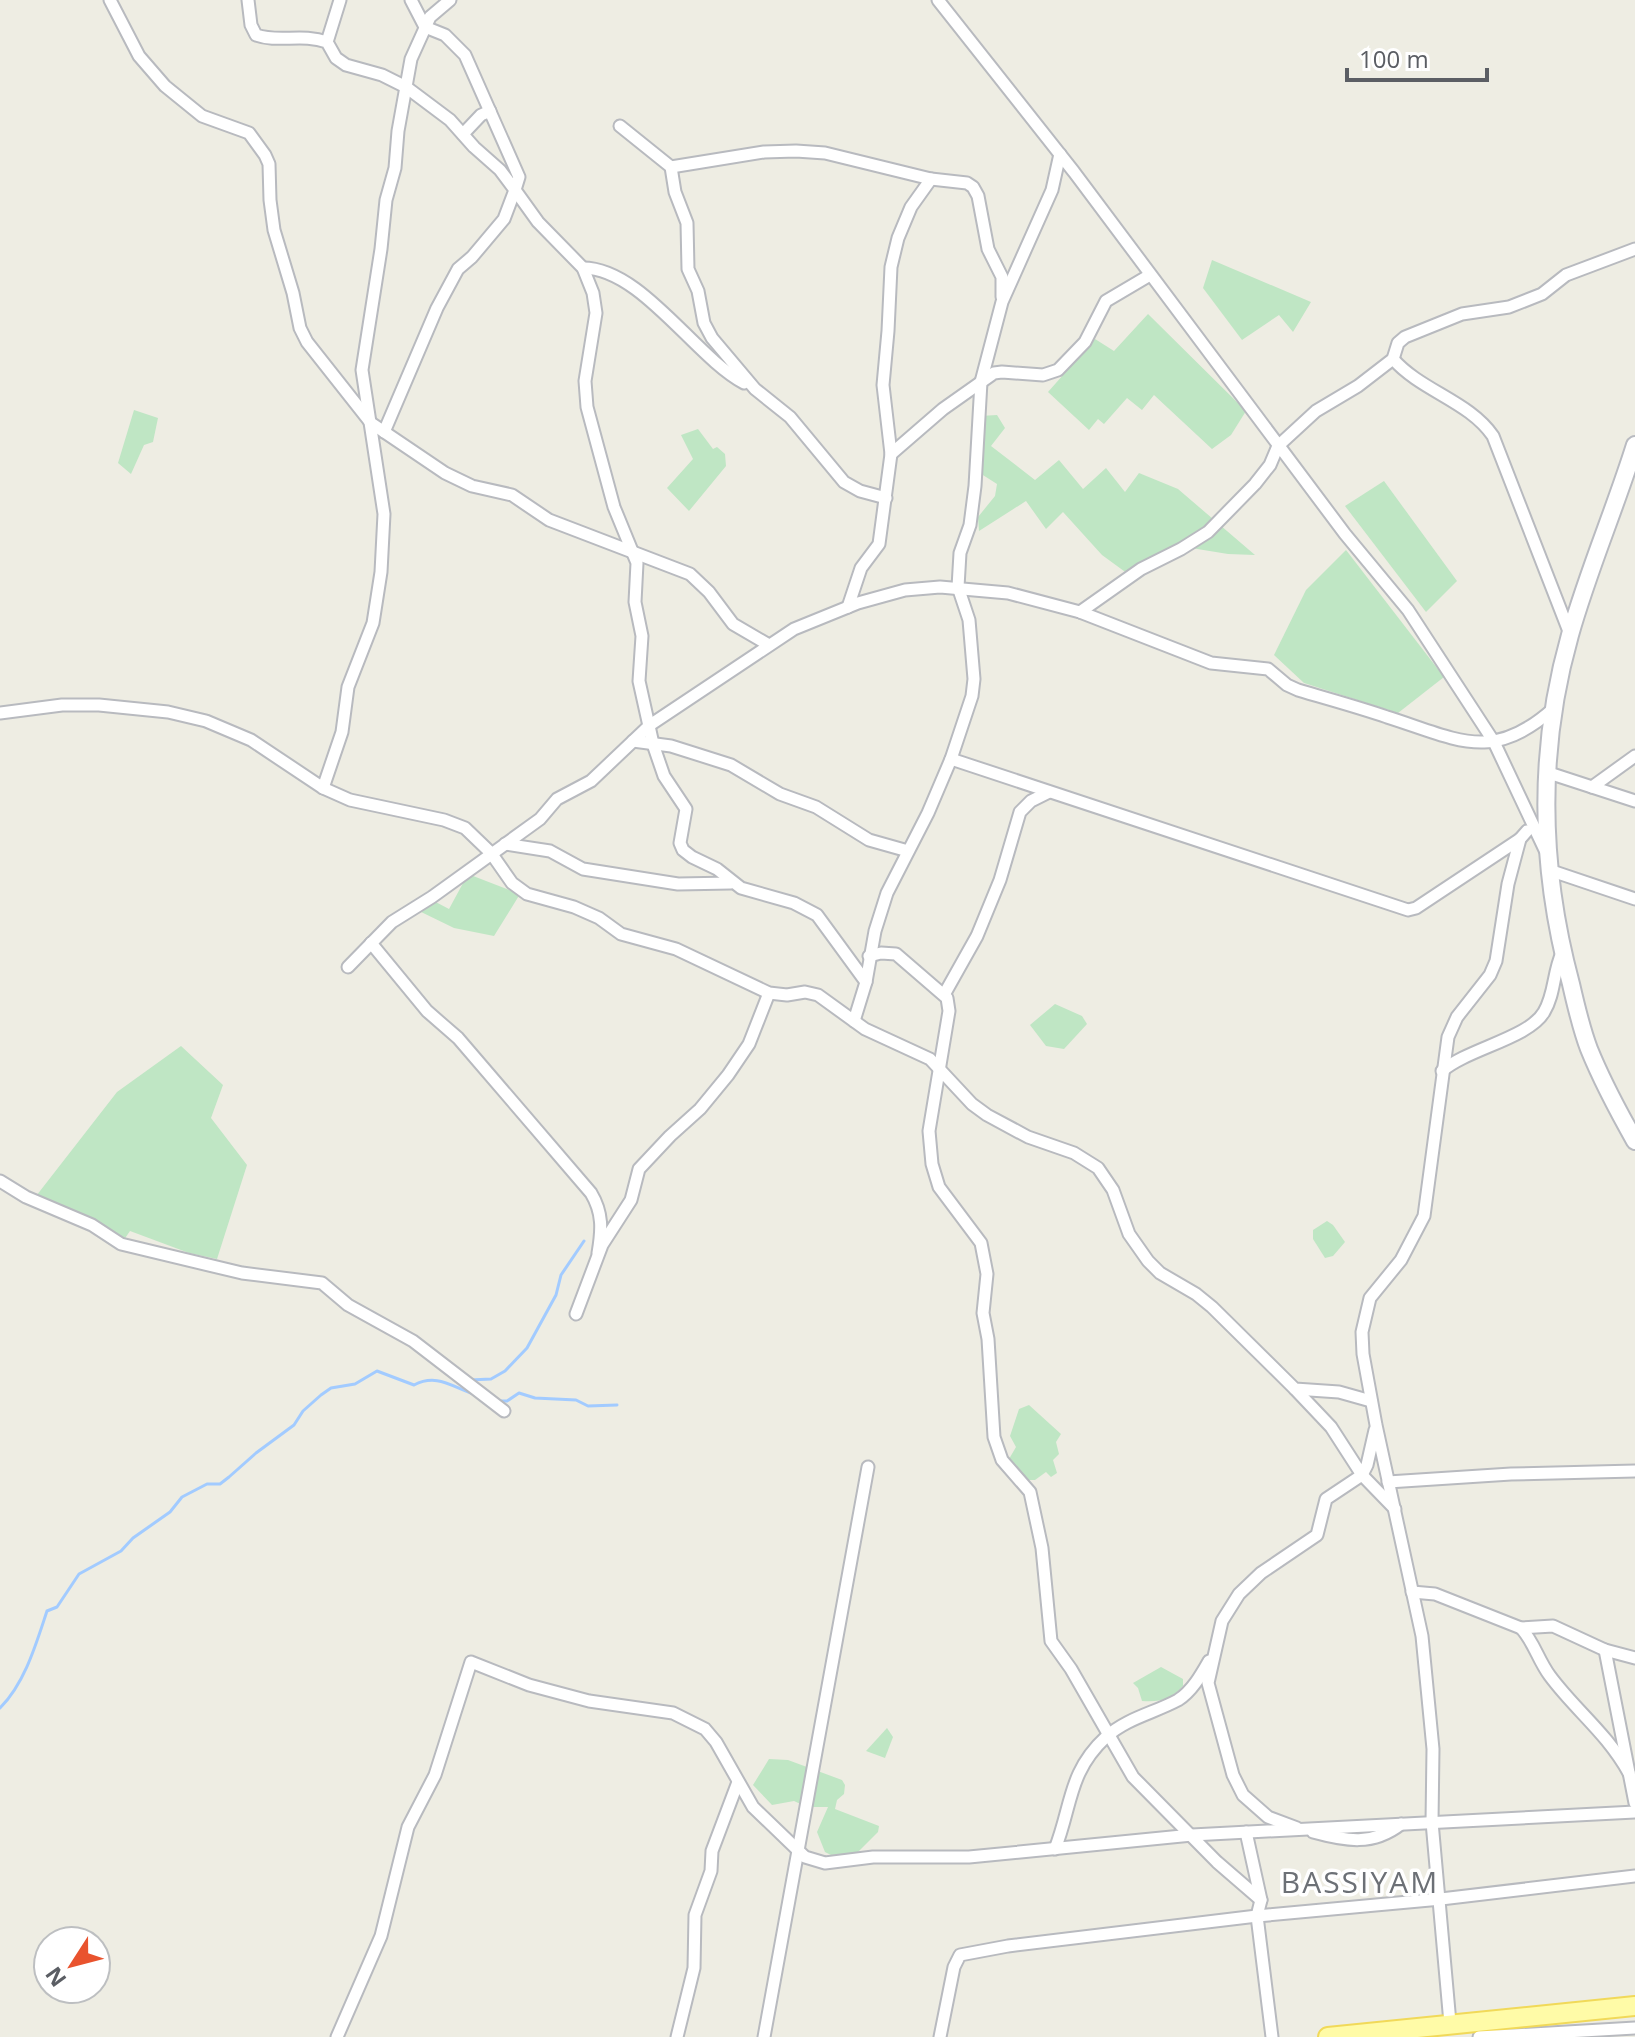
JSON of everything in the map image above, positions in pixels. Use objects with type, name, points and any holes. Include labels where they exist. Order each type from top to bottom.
[{"type":"main road","points":[[1635,445],[1570,635],[1554,707],[1546,772],[1548,862],[1562,953],[1589,1049],[1635,1141]]},
{"type":"main road","points":[[1328,2037],[1450,2023],[1518,2029],[1635,2006]]},
{"type":"street","points":[[110,0],[139,56],[165,86],[202,116],[249,133],[265,155],[269,164],[274,230],[300,328],[307,342],[371,423],[454,478],[472,486],[508,493],[549,520],[690,574],[709,592],[733,624],[769,645]]},
{"type":"street","points":[[248,0],[251,25],[256,35],[272,39],[314,37],[327,42],[336,58],[346,65],[382,75],[406,87],[450,120],[500,170],[538,222],[583,268],[593,293],[596,313],[585,381],[587,407],[614,507],[634,553],[637,573],[635,602],[642,636],[639,681],[653,744],[664,776],[686,809],[680,843],[683,850],[717,869],[731,883],[755,894],[794,903],[817,915],[866,982]]},
{"type":"street","points":[[327,42],[340,0]]},
{"type":"street","points":[[384,432],[437,308],[458,269],[504,219],[519,177],[465,55],[445,35],[425,27],[411,0]]},
{"type":"street","points":[[323,788],[342,732],[348,687],[370,635],[378,598],[384,514],[363,387],[364,349],[380,258],[386,200],[395,168],[411,59],[433,14],[450,0]]},
{"type":"street","points":[[938,0],[1060,154],[1278,446],[1408,610],[1494,742],[1548,862],[1635,899]]},
{"type":"street","points":[[463,134],[481,115],[490,111]]},
{"type":"street","points":[[620,126],[671,167],[675,192],[687,223],[688,269],[698,291],[704,323],[723,352],[755,389]]},
{"type":"street","points":[[671,167],[764,152],[796,151],[825,153],[931,179],[967,183],[976,190],[988,249],[1002,277],[1002,302]]},
{"type":"street","points":[[854,1021],[887,893],[928,813],[968,710],[974,679],[969,620],[958,587],[960,553],[969,531],[975,486],[981,382],[1002,302],[1052,190],[1060,154]]},
{"type":"street","points":[[848,607],[861,568],[879,544],[886,498],[891,454],[883,385],[891,267],[898,238],[911,207],[931,179]]},
{"type":"street","points":[[1080,612],[1141,569],[1208,532],[1255,484],[1270,465],[1278,446],[1316,411],[1358,386],[1393,359],[1398,343],[1417,331],[1462,314],[1509,307],[1542,294],[1566,275],[1635,249]]},
{"type":"street","points":[[583,268],[601,270],[646,297],[714,361],[790,417],[844,482],[860,491],[886,498]]},
{"type":"street","points":[[891,454],[943,409],[981,382],[1002,372],[1043,375],[1058,370],[1085,342],[1106,301],[1150,275]]},
{"type":"street","points":[[1393,359],[1414,379],[1474,417],[1493,436],[1570,635]]},
{"type":"street","points":[[348,967],[392,922],[540,819],[557,799],[591,781],[650,725],[769,645],[800,626],[848,607],[911,589],[958,587],[1008,593],[1080,612],[1211,663],[1268,669],[1291,688],[1442,736],[1494,742],[1519,735],[1554,707]]},
{"type":"street","points":[[0,713],[62,705],[112,706],[168,712],[206,721],[251,740],[323,788],[375,807],[444,820],[465,828],[491,853],[512,883],[527,894],[574,907],[599,918],[621,934],[676,949],[769,993],[787,995],[805,992],[818,995],[874,1034],[919,1053],[938,1067],[972,1104],[987,1115],[1028,1137],[1074,1153],[1098,1168],[1113,1190],[1129,1234],[1148,1261],[1160,1273],[1212,1307],[1295,1389],[1331,1427],[1362,1475],[1396,1510]]},
{"type":"street","points":[[633,741],[671,746],[731,765],[780,794],[816,807],[869,840],[908,851]]},
{"type":"street","points":[[1592,787],[1635,756]]},
{"type":"street","points":[[951,759],[1408,910],[1416,908],[1524,835],[1503,906],[1496,961],[1490,975],[1457,1017],[1448,1037],[1424,1216],[1401,1260],[1375,1289],[1363,1318],[1363,1354],[1371,1401],[1422,1636],[1433,1749],[1432,1822],[1450,2023]]},
{"type":"street","points":[[1546,772],[1635,801]]},
{"type":"street","points":[[945,993],[977,936],[1000,880],[1020,812],[1031,801],[1049,792]]},
{"type":"street","points":[[505,844],[550,851],[579,867],[604,872],[678,884],[731,883]]},
{"type":"street","points":[[371,943],[427,1011],[458,1038],[591,1193],[601,1217],[598,1253]]},
{"type":"street","points":[[1442,1071],[1539,1020],[1546,1008],[1554,971],[1562,953]]},
{"type":"street","points":[[869,956],[896,954],[945,993],[949,1011],[929,1131],[932,1164],[939,1187],[981,1243],[987,1274],[983,1313],[988,1339],[994,1437],[1002,1460],[1026,1485],[1032,1499],[1042,1548],[1051,1641],[1138,1782],[1217,1862],[1261,1900]]},
{"type":"street","points":[[576,1314],[598,1253],[631,1200],[639,1169],[700,1109],[743,1055],[769,993]]},
{"type":"street","points":[[0,1181],[26,1197],[92,1225],[121,1244],[242,1273],[322,1283],[348,1305],[413,1341],[504,1411]]},
{"type":"street","points":[[1295,1389],[1339,1392],[1371,1401]]},
{"type":"street","points":[[1301,1829],[1268,1817],[1243,1795],[1233,1775],[1208,1683],[1222,1621],[1239,1594],[1261,1573],[1317,1535],[1326,1499],[1362,1475],[1376,1425]]},
{"type":"street","points":[[764,2037],[868,1467]]},
{"type":"street","points":[[1388,1482],[1511,1474],[1635,1471]]},
{"type":"street","points":[[1412,1592],[1435,1594],[1521,1628],[1553,1626],[1605,1650],[1635,1658]]},
{"type":"street","points":[[1521,1628],[1532,1641],[1538,1659],[1552,1679],[1614,1747],[1629,1773]]},
{"type":"street","points":[[1055,1849],[1078,1773],[1108,1735],[1146,1712],[1179,1699],[1194,1685],[1215,1650]]},
{"type":"street","points":[[1605,1650],[1635,1803]]},
{"type":"street","points":[[337,2037],[381,1936],[408,1827],[435,1775],[471,1662],[529,1685],[589,1701],[673,1713],[705,1729],[716,1742],[753,1807],[805,1857],[825,1863],[873,1857],[969,1857],[1192,1835],[1635,1812]]},
{"type":"street","points":[[677,2037],[694,1968],[695,1915],[711,1871],[712,1851],[738,1782]]},
{"type":"street","points":[[1246,1832],[1261,1900],[1257,1916],[1272,2037]]},
{"type":"street","points":[[940,2037],[954,1967],[960,1955],[1008,1946],[1257,1916],[1441,1899],[1635,1876]]},
{"type":"street","points":[[1479,2037],[1518,2029],[1635,2028]]},
{"type":"green space","points":[[1212,260],[1311,302],[1293,332],[1279,315],[1242,340],[1203,288]]},
{"type":"green space","points":[[1148,314],[1246,411],[1231,435],[1212,449],[1154,395],[1142,410],[1127,398],[1104,424],[1098,419],[1089,430],[1048,392],[1095,339],[1114,351]]},
{"type":"green space","points":[[134,410],[158,418],[153,442],[144,445],[131,474],[118,463]]},
{"type":"green space","points":[[997,415],[1005,428],[991,446],[1035,480],[1059,460],[1083,489],[1106,468],[1125,492],[1139,473],[1178,489],[1255,555],[1185,547],[1128,574],[1102,555],[1063,512],[1046,529],[1026,501],[979,531],[978,517],[995,496],[997,484],[975,470],[980,416]]},
{"type":"green space","points":[[698,429],[713,449],[717,447],[725,454],[726,466],[689,511],[667,488],[693,459],[681,435]]},
{"type":"green space","points":[[1384,481],[1457,581],[1426,612],[1345,506]]},
{"type":"green space","points":[[1346,550],[1444,677],[1398,713],[1304,683],[1274,655],[1306,590]]},
{"type":"green space","points":[[468,874],[520,894],[494,936],[454,928],[417,910],[430,899],[449,909]]},
{"type":"green space","points":[[1055,1004],[1082,1016],[1087,1024],[1064,1049],[1046,1046],[1030,1025]]},
{"type":"green space","points":[[181,1046],[223,1085],[211,1118],[247,1165],[217,1259],[189,1253],[130,1231],[121,1244],[33,1200],[117,1092]]},
{"type":"green space","points":[[1327,1221],[1345,1242],[1333,1256],[1325,1258],[1313,1239],[1313,1230]]},
{"type":"green space","points":[[1029,1405],[1061,1434],[1056,1442],[1059,1454],[1053,1460],[1057,1473],[1051,1477],[1046,1472],[1035,1480],[1025,1480],[1009,1459],[1016,1447],[1010,1436],[1019,1409]]},
{"type":"green space","points":[[1161,1667],[1183,1679],[1183,1686],[1165,1699],[1142,1701],[1133,1683]]},
{"type":"green space","points":[[887,1728],[893,1737],[885,1758],[866,1751]]},
{"type":"green space","points":[[769,1759],[788,1760],[842,1780],[844,1794],[837,1800],[835,1809],[879,1826],[878,1832],[857,1853],[831,1855],[825,1852],[817,1832],[828,1807],[807,1807],[794,1801],[772,1805],[753,1785]]},
{"type":"waterway","points":[[470,1380],[491,1379],[505,1371],[527,1348],[556,1295],[561,1275],[584,1241]]},
{"type":"waterway","points":[[0,1708],[23,1675],[47,1611],[57,1607],[79,1574],[121,1551],[133,1538],[170,1512],[182,1497],[207,1484],[220,1484],[294,1425],[303,1411],[331,1388],[355,1384],[377,1371],[414,1385],[437,1381],[474,1394]]},
{"type":"waterway","points":[[497,1401],[507,1401],[519,1393],[535,1398],[576,1400],[588,1406],[617,1405]]},
{"type":"district","name":"BASSIYAM","points":[[1360,1881]]}]
